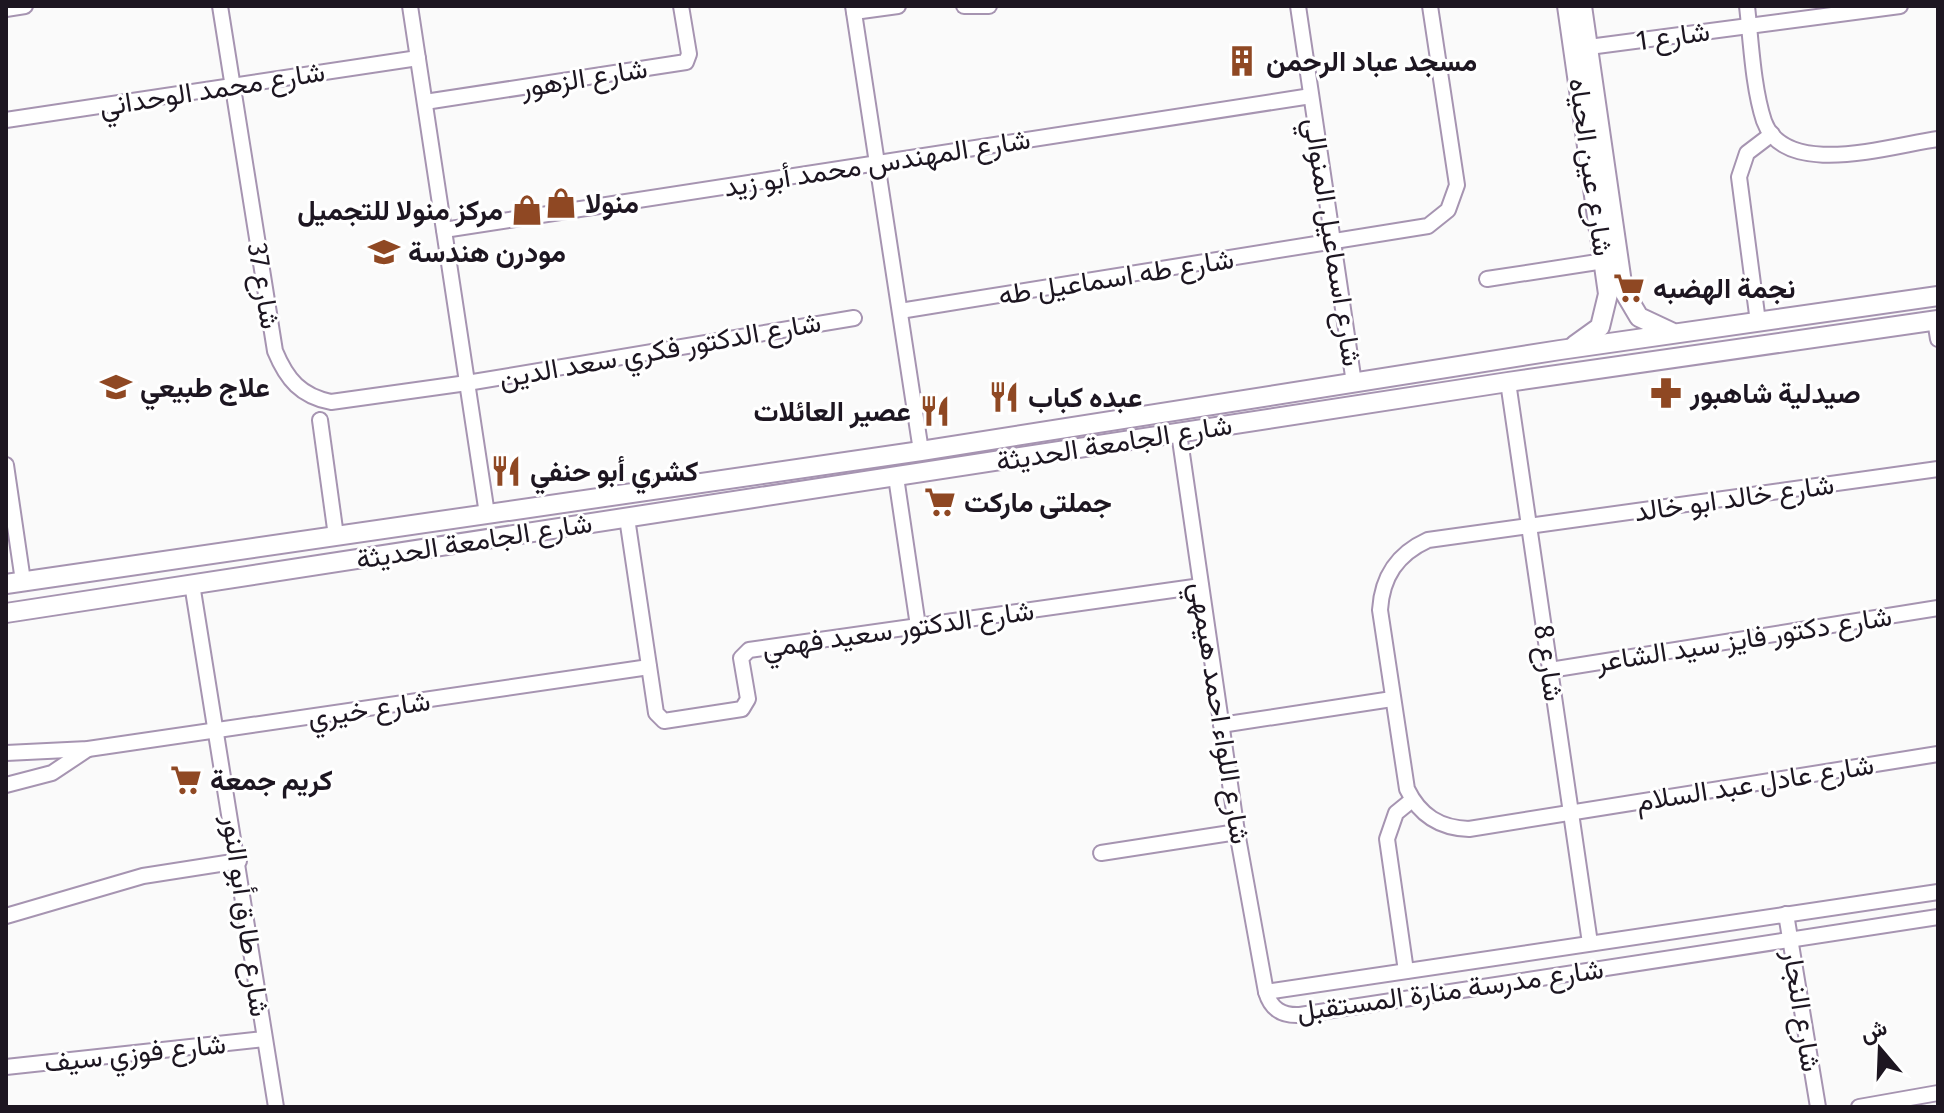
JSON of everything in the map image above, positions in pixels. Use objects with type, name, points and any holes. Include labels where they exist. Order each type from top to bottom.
[{"type":"street","points":[[6,9],[25,6]]},
{"type":"street","name":"شارع 37","points":[[220,6],[272,334],[290,380],[302,391],[331,402],[467,383]]},
{"type":"street","points":[[410,6],[487,514]]},
{"type":"street","name":"شارع الزهور","points":[[425,102],[686,62],[689,54],[681,6]]},
{"type":"street","points":[[898,6],[854,9],[921,451]]},
{"type":"street","points":[[964,6],[989,6]]},
{"type":"street","name":"شارع اسماعيل المنوالي","points":[[1298,6],[1354,383]]},
{"type":"street","name":"شارع طه اسماعيل طه","points":[[900,311],[1428,226],[1439,219],[1454,198],[1456,172],[1430,6]]},
{"type":"street","name":"شارع عين الحياه","points":[[1560,350],[1592,336],[1605,317],[1608,294],[1567,6]]},
{"type":"street","name":"شارع عين الحياه","points":[[1582,6],[1623,290],[1639,317],[1657,328],[1677,333]]},
{"type":"street","points":[[1747,6],[1764,121],[1772,134],[1796,153],[1811,156],[1938,139]]},
{"type":"street","name":"شارع 1","points":[[1589,47],[1893,7]]},
{"type":"street","name":"شارع محمد الوحداني","points":[[6,120],[418,58]]},
{"type":"street","name":"شارع المهندس محمد أبو زيد","points":[[444,230],[1311,96]]},
{"type":"street","points":[[1758,322],[1739,177],[1747,153],[1772,134]]},
{"type":"street","points":[[1487,279],[1604,261]]},
{"type":"street","name":"شارع الجامعة الحديثة","points":[[15,582],[921,451],[1560,350],[1938,296]]},
{"type":"street","points":[[1857,308],[1859,331]]},
{"type":"street","name":"شارع الدكتور فكري سعد الدين","points":[[467,383],[854,318]]},
{"type":"street","points":[[1937,320],[1938,339]]},
{"type":"street","name":"شارع الجامعة الحديثة","points":[[6,613],[1508,382],[1937,320]]},
{"type":"street","name":"شارع 8","points":[[1508,382],[1590,943]]},
{"type":"street","points":[[1302,391],[1304,413]]},
{"type":"street","points":[[320,420],[336,536]]},
{"type":"street","name":"شارع اللواء احمد هيمهي","points":[[1179,433],[1237,832],[1266,992]]},
{"type":"street","points":[[6,465],[15,582]]},
{"type":"street","name":"شارع خالد ابو خالد","points":[[1412,800],[1404,778],[1380,610],[1385,581],[1402,556],[1428,540],[1938,469]]},
{"type":"street","points":[[896,477],[918,626]]},
{"type":"street","points":[[678,487],[681,510]]},
{"type":"street","points":[[627,518],[649,667]]},
{"type":"street","name":"شارع طارق أبو النور","points":[[192,584],[239,861],[276,1107]]},
{"type":"street","name":"شارع الدكتور سعيد فهمي","points":[[649,667],[659,719],[667,722],[738,711],[747,703],[741,661],[746,651],[1201,586]]},
{"type":"street","name":"شارع دكتور فايز سيد الشاعر","points":[[1550,670],[1938,608]]},
{"type":"street","name":"شارع خيري","points":[[6,753],[88,749],[217,732],[649,667]]},
{"type":"street","points":[[1221,725],[1392,699]]},
{"type":"street","name":"شارع خيري","points":[[6,785],[52,773],[88,749]]},
{"type":"street","name":"شارع عادل عبد السلام","points":[[1412,800],[1431,819],[1456,828],[1571,813],[1938,754]]},
{"type":"street","points":[[1406,971],[1387,839],[1396,813],[1412,800]]},
{"type":"street","points":[[1101,853],[1237,832]]},
{"type":"street","points":[[6,916],[143,876],[239,861]]},
{"type":"street","name":"شارع مدرسة منارة المستقبل","points":[[1938,892],[1266,992],[1269,1000],[1282,1013],[1300,1015],[1938,917]]},
{"type":"street","name":"شارع النجار","points":[[1786,914],[1818,1107]]},
{"type":"street","name":"شارع فوزي سيف","points":[[6,1067],[264,1039]]},
{"type":"street","points":[[1859,1107],[1938,1093]]},
{"type":"place","name":"مسجد عباد الرحمن","points":[[1242,61]]},
{"type":"place","name":"منولا","points":[[561,203]]},
{"type":"place","name":"مركز منولا للتجميل","points":[[527,210]]},
{"type":"place","name":"مودرن هندسة","points":[[384,252]]},
{"type":"place","name":"نجمة الهضبه","points":[[1629,288]]},
{"type":"place","name":"علاج طبيعي","points":[[116,387]]},
{"type":"place","name":"صيدلية شاهبور","points":[[1666,393]]},
{"type":"place","name":"عبده كباب","points":[[1004,397]]},
{"type":"place","name":"عصير العائلات","points":[[935,411]]},
{"type":"place","name":"كشري أبو حنفي","points":[[506,471]]},
{"type":"place","name":"جملتى ماركت","points":[[940,502]]},
{"type":"place","name":"كريم جمعة","points":[[186,780]]}]
